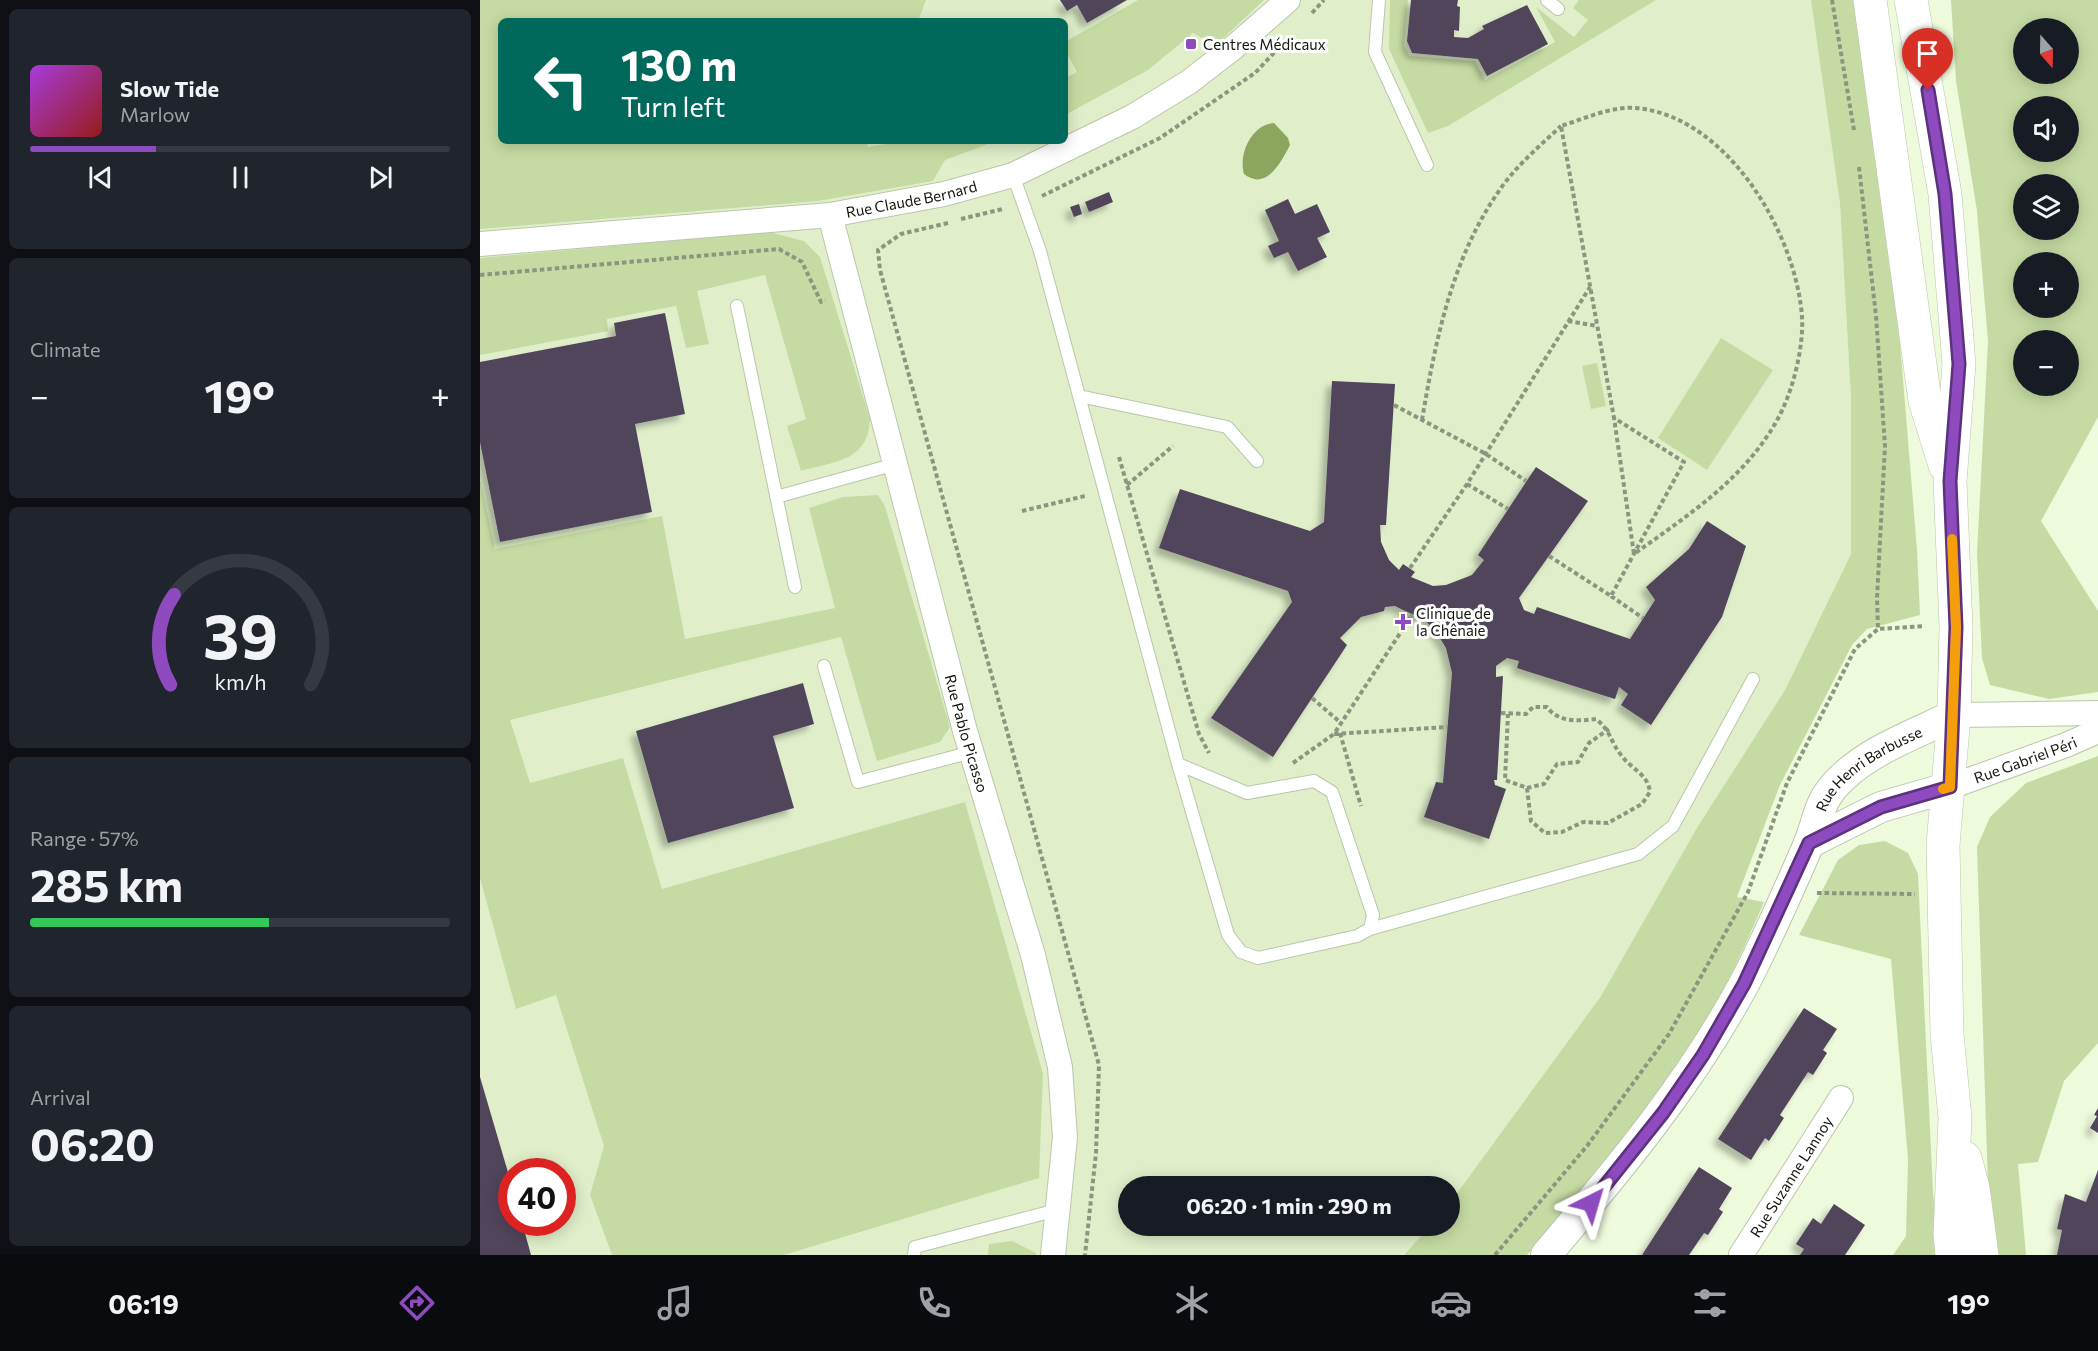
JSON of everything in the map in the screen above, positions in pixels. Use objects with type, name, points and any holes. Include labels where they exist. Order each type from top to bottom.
[{"type":"main road","points":[[1870,0],[1924,401],[1950,481]]},
{"type":"main road","points":[[1911,0],[1945,194],[1958,353],[1950,481],[1956,627],[1950,787],[1943,845],[1947,1034],[1955,1118],[1950,1234],[1952,1255]]},
{"type":"main road","points":[[1955,1118],[1973,1188],[1982,1255]]},
{"type":"street","name":"Rue Claude Bernard","points":[[480,244],[830,215],[944,194],[1013,174],[1132,117],[1189,81],[1233,48],[1288,0]]},
{"type":"street","name":"Rue Pablo Picasso","points":[[830,215],[972,752],[1033,955],[1060,1067],[1065,1137],[1053,1255]]},
{"type":"street","name":"Rue Gabriel Péri","points":[[1953,715],[2098,713]]},
{"type":"street","name":"Rue Henri Barbusse","points":[[1546,1255],[1621,1168],[1703,1055],[1744,984],[1787,893],[1809,843],[1819,805],[1843,776],[1875,755],[1953,715]]},
{"type":"street","name":"Rue Gabriel Péri","points":[[1950,787],[2067,745],[2098,731]]},
{"type":"street","name":"Rue Henri Barbusse","points":[[1809,843],[1881,807],[1950,787]]},
{"type":"street","name":"Rue Suzanne Lannoy","points":[[1741,1255],[1841,1098]]},
{"type":"lane","points":[[1379,0],[1375,52],[1427,165]]},
{"type":"lane","points":[[1547,0],[1558,9]]},
{"type":"lane","points":[[1013,174],[1025,204],[1178,764],[1228,935],[1241,952],[1258,958],[1357,936],[1370,929],[1638,855],[1673,826],[1753,679]]},
{"type":"lane","points":[[737,306],[795,586]]},
{"type":"lane","points":[[1079,396],[1227,427],[1257,461]]},
{"type":"lane","points":[[776,497],[896,464]]},
{"type":"lane","points":[[824,666],[858,782],[972,752]]},
{"type":"lane","points":[[1178,764],[1246,793],[1314,781],[1332,792],[1373,915],[1370,929]]},
{"type":"lane","points":[[915,1255],[915,1247],[1057,1210]]},
{"type":"path","points":[[1309,16],[1324,0]]},
{"type":"path","points":[[1832,0],[1854,132]]},
{"type":"path","points":[[1085,1255],[1096,1153],[1099,1065],[883,281],[878,250],[901,234],[1025,204],[1160,138],[1256,73],[1293,33]]},
{"type":"path","points":[[1422,420],[1434,345],[1449,290],[1474,235],[1500,189],[1525,158],[1561,126],[1603,112],[1635,108],[1669,116],[1695,129],[1728,157],[1761,196],[1793,269],[1802,318],[1796,373],[1777,421],[1748,462],[1709,500],[1634,554]]},
{"type":"path","points":[[1561,126],[1614,418],[1634,554]]},
{"type":"path","points":[[1859,166],[1876,316],[1885,446],[1877,598],[1878,629]]},
{"type":"path","points":[[480,275],[779,249],[802,262],[821,302],[883,281]]},
{"type":"path","points":[[1410,568],[1467,484],[1590,286]]},
{"type":"path","points":[[1568,321],[1597,326]]},
{"type":"path","points":[[1394,405],[1486,454],[1526,482]]},
{"type":"path","points":[[1611,596],[1684,462],[1614,418]]},
{"type":"path","points":[[1119,454],[1199,734],[1206,750],[1216,760]]},
{"type":"path","points":[[1467,484],[1508,509]]},
{"type":"path","points":[[1549,556],[1644,618]]},
{"type":"path","points":[[1291,765],[1334,734],[1412,615]]},
{"type":"path","points":[[1495,1255],[1587,1146],[1669,1034],[1748,892],[1787,783],[1855,649],[1878,629],[1956,627]]},
{"type":"path","points":[[1311,698],[1341,723]]},
{"type":"path","points":[[1501,714],[1526,714],[1533,707],[1547,707],[1551,712],[1573,721],[1596,719],[1609,729],[1619,754],[1649,784],[1650,792],[1642,804],[1608,823],[1583,822],[1562,832],[1545,833],[1531,821],[1527,788]]},
{"type":"path","points":[[1508,714],[1505,780],[1527,788],[1544,784],[1557,764],[1578,762],[1589,742],[1609,729]]},
{"type":"path","points":[[1334,734],[1447,728]]},
{"type":"path","points":[[1340,734],[1356,791]]},
{"type":"path","points":[[1748,892],[1945,894]]},
{"type":"shaded area","points":[[480,0],[1811,0],[1840,204],[1851,398],[1851,554],[1785,690],[1698,826],[1601,996],[1460,1189],[1460,1176],[1118,1176],[1118,1236],[1421,1236],[1404,1255],[480,1255]]},
{"type":"shaded area","points":[[480,0],[926,0],[919,18],[498,18],[498,144],[868,144],[867,147],[886,144],[988,144],[945,160],[933,181],[818,201],[480,229]]},
{"type":"shaded area","points":[[1138,0],[1264,0],[1216,45],[1193,33],[1148,70],[1068,113],[1068,76],[1077,72],[1068,55],[1068,40]]},
{"type":"shaded area","points":[[1390,0],[1408,0],[1404,45],[1409,56],[1475,61],[1485,80],[1555,42],[1536,7],[1574,37],[1588,20],[1573,8],[1579,0],[1656,0],[1448,126],[1428,133],[1389,49]]},
{"type":"shaded area","points":[[1811,0],[1855,0],[1896,294],[1917,550],[1920,615],[1867,629],[1852,645],[1780,785],[1737,897],[1764,902],[1752,930],[1696,1040],[1663,1091],[1631,1134],[1527,1255],[1404,1255],[1421,1236],[1460,1236],[1460,1189],[1601,996],[1698,826],[1785,690],[1851,554],[1851,398],[1840,204]]},
{"type":"shaded area","points":[[1951,0],[2098,0],[2098,417],[2041,521],[2098,611],[2098,692],[2049,699],[1990,685],[1982,658],[1977,554],[1988,341],[1977,211],[1956,81]]},
{"type":"shaded area","points":[[1274,123],[1288,138],[1290,145],[1272,173],[1259,179],[1252,178],[1244,174],[1243,166],[1248,141],[1259,129]]},
{"type":"shaded area","points":[[769,232],[804,241],[820,257],[870,419],[868,433],[863,444],[848,457],[801,471],[787,426],[806,419],[765,275],[697,291],[709,344],[686,348],[676,306],[607,319],[608,331],[480,355],[480,258]]},
{"type":"shaded area","points":[[1721,338],[1773,370],[1707,470],[1658,438]]},
{"type":"shaded area","points":[[1597,363],[1606,406],[1591,409],[1582,366]]},
{"type":"shaded area","points":[[480,479],[495,549],[662,516],[685,639],[835,608],[809,508],[843,497],[878,495],[885,506],[950,727],[940,742],[877,761],[841,637],[510,720],[530,783],[623,758],[662,889],[965,802],[1043,1074],[1039,1178],[784,1255],[612,1255],[590,1195],[604,1146],[556,995],[516,1009],[480,878]]},
{"type":"shaded area","points":[[2098,756],[2098,1043],[2064,1081],[2038,1162],[2018,1164],[2026,1255],[1997,1255],[1988,1186],[1977,847],[1990,817],[2026,783]]},
{"type":"shaded area","points":[[1885,841],[1908,853],[1918,874],[1933,1192],[1939,1255],[1893,1255],[1906,1236],[1908,1159],[1891,959],[1799,935],[1838,860],[1859,845]]},
{"type":"shaded area","points":[[1012,1241],[1036,1255],[988,1255],[989,1244]]},
{"type":"building","points":[[1060,0],[1127,0],[1087,23],[1077,5],[1067,11]]},
{"type":"building","points":[[1411,0],[1458,0],[1459,31],[1454,30],[1454,37],[1468,38],[1484,29],[1482,26],[1527,5],[1548,44],[1487,76],[1478,59],[1412,53],[1407,41]]},
{"type":"building","points":[[1109,192],[1113,202],[1089,212],[1085,202]]},
{"type":"building","points":[[1288,199],[1295,214],[1317,204],[1330,232],[1317,238],[1327,257],[1298,271],[1288,252],[1274,258],[1268,246],[1279,241],[1265,210]]},
{"type":"building","points":[[1079,204],[1082,214],[1074,217],[1070,207]]},
{"type":"building","points":[[665,313],[685,414],[635,424],[652,512],[500,542],[480,442],[480,362],[616,336],[614,323]]},
{"type":"building","name":"Clinique de la Chênaie","points":[[1332,381],[1395,384],[1386,525],[1380,525],[1381,542],[1389,560],[1399,570],[1403,564],[1415,572],[1411,577],[1433,586],[1446,585],[1472,575],[1484,560],[1478,555],[1536,467],[1588,501],[1519,598],[1524,610],[1534,614],[1537,607],[1630,639],[1655,600],[1646,587],[1689,549],[1707,521],[1746,546],[1722,617],[1651,725],[1621,705],[1628,694],[1619,687],[1615,699],[1517,668],[1519,661],[1507,658],[1496,666],[1496,677],[1503,676],[1497,780],[1494,780],[1495,785],[1506,789],[1489,839],[1424,817],[1436,782],[1443,783],[1452,673],[1446,648],[1438,635],[1425,620],[1395,606],[1385,607],[1384,611],[1361,617],[1340,638],[1347,645],[1273,757],[1211,718],[1292,602],[1288,591],[1159,548],[1180,489],[1310,531],[1324,522]]},
{"type":"building","points":[[803,683],[814,724],[773,736],[794,808],[668,843],[636,731]]},
{"type":"building","points":[[1804,1008],[1837,1029],[1823,1050],[1827,1053],[1813,1075],[1808,1072],[1780,1115],[1784,1118],[1769,1141],[1765,1138],[1751,1160],[1718,1139]]},
{"type":"building","points":[[480,1077],[504,1158],[498,1158],[498,1236],[526,1236],[531,1255],[480,1255]]},
{"type":"building","points":[[2098,1108],[2098,1133],[2090,1128],[2097,1116],[2094,1115]]},
{"type":"building","points":[[1699,1167],[1732,1188],[1719,1209],[1723,1212],[1708,1235],[1704,1233],[1689,1255],[1642,1255]]},
{"type":"building","points":[[2098,1170],[2098,1255],[2057,1255],[2062,1230],[2057,1229],[2065,1194],[2086,1202]]},
{"type":"building","points":[[1834,1204],[1865,1225],[1845,1255],[1800,1255],[1804,1249],[1796,1244],[1813,1218],[1821,1224]]},
{"type":"slow traffic","points":[[1943,789],[1950,787],[1953,715],[1956,627],[1952,539]]},
{"type":"place","name":"Centres Médicaux","points":[[1191,44]]},
{"type":"place","name":"Clinique de la Chênaie","points":[[1403,622]]},
{"type":"route","points":[[1591,1203],[1663,1113],[1703,1055],[1744,984],[1809,843],[1881,807],[1950,787],[1956,627],[1950,481],[1959,364],[1945,194],[1928,90]]}]
